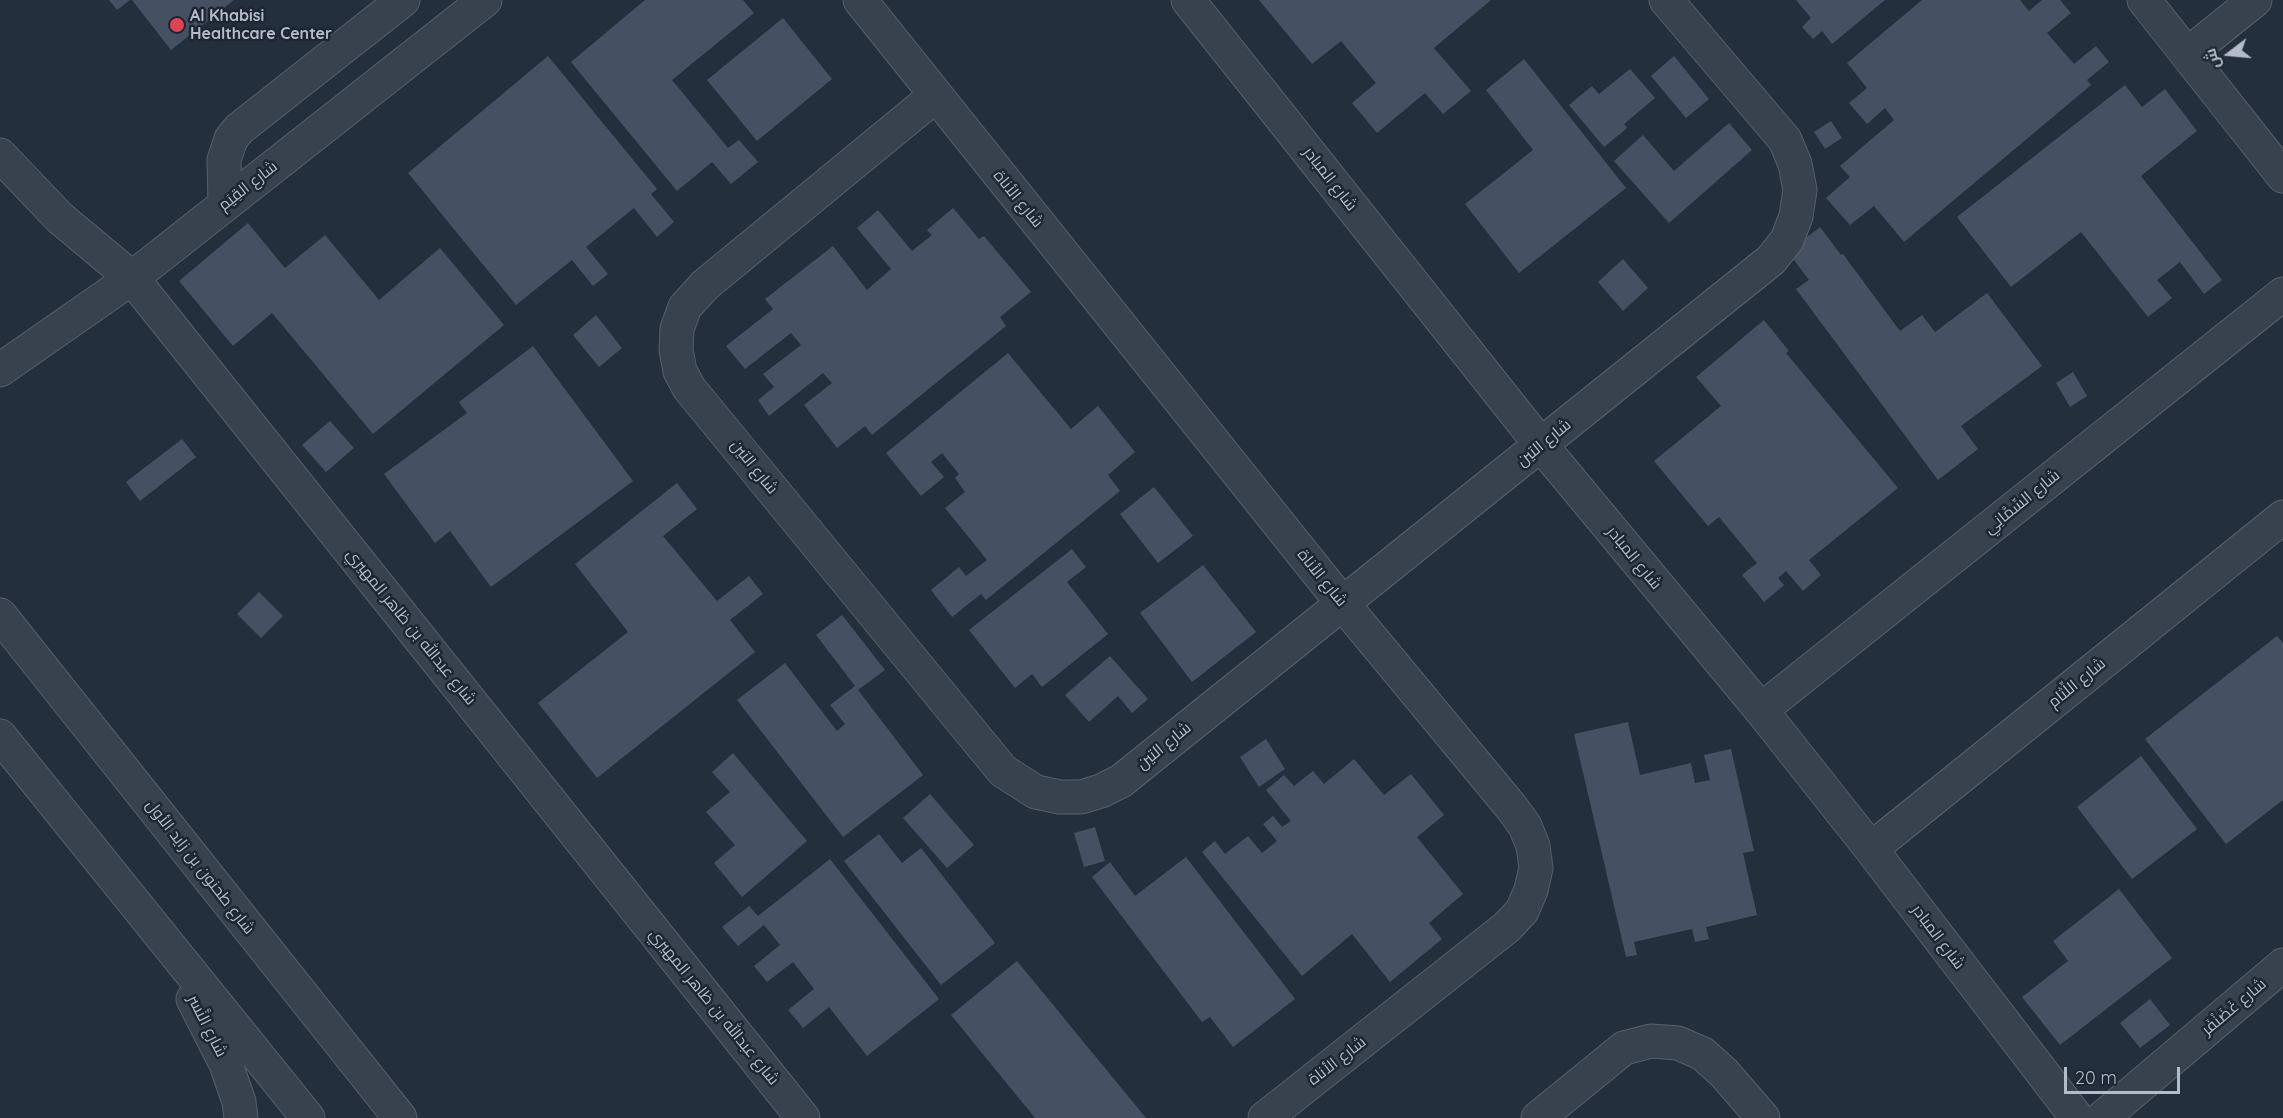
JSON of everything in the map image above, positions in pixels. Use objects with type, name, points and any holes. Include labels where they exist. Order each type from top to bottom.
[{"type":"street","points":[[225,204],[224,160],[231,139],[239,129],[403,0]]},
{"type":"street","name":"شارع القِيَم","points":[[2,372],[132,278],[485,0]]},
{"type":"street","name":"شارع الأناة","points":[[860,0],[1342,604],[1526,826],[1533,846],[1536,868],[1531,890],[1522,910],[1507,927],[1265,1118]]},
{"type":"street","name":"شارع المبادر","points":[[1188,0],[1541,444],[1761,710],[1871,849],[2077,1118]]},
{"type":"street","name":"شارع التين","points":[[935,96],[705,285],[685,307],[677,328],[676,350],[680,371],[689,388],[1003,771],[1035,792],[1060,797],[1081,797],[1101,791],[1121,781],[1771,260],[1787,240],[1796,216],[1800,190],[1796,164],[1785,140],[1666,0]]},
{"type":"street","points":[[2144,0],[2283,176]]},
{"type":"street","points":[[2188,54],[2255,0]]},
{"type":"street","name":"شارع عبدالله بن ظاهر المهيري","points":[[0,155],[60,218],[132,278],[803,1118]]},
{"type":"street","name":"شارع السِّمَّانِي","points":[[1761,710],[2283,294]]},
{"type":"street","name":"شارع اللِّثام","points":[[1871,849],[2283,517]]},
{"type":"street","name":"شارع طحنون بن زايد الأول","points":[[0,615],[400,1118]]},
{"type":"street","points":[[0,736],[161,939],[308,1118]]},
{"type":"street","name":"شارع النَّسر","points":[[161,939],[226,1064],[239,1102],[241,1118]]},
{"type":"street","name":"شارع غَضَنْفَر","points":[[2102,1118],[2283,965]]},
{"type":"street","points":[[1538,1118],[1624,1048],[1651,1041],[1678,1043],[1703,1054],[1724,1073],[1763,1118]]},
{"type":"building","points":[[109,0],[130,0],[117,10]]},
{"type":"building","name":"Al Khabisi Healthcare Center","points":[[132,0],[234,0],[171,50]]},
{"type":"building","points":[[645,0],[743,0],[754,13],[672,80],[728,148],[739,140],[758,162],[731,184],[712,162],[677,191],[571,62]]},
{"type":"building","points":[[1259,0],[1491,0],[1434,48],[1471,91],[1443,114],[1425,93],[1377,133],[1352,103],[1376,83],[1341,41],[1312,64]]},
{"type":"building","points":[[1796,0],[1885,0],[1832,44],[1822,31],[1813,39],[1802,27],[1811,18]]},
{"type":"building","points":[[1922,0],[2020,0],[2029,11],[2042,0],[2060,0],[2071,13],[2047,33],[2074,64],[2096,46],[2109,62],[2087,80],[2091,85],[1904,242],[1874,206],[1850,225],[1826,198],[1850,177],[1840,166],[1894,120],[1885,108],[1867,124],[1849,103],[1867,88],[1847,63]]},
{"type":"building","points":[[783,18],[832,79],[757,141],[707,80]]},
{"type":"building","points":[[548,56],[657,189],[651,194],[674,222],[657,237],[634,208],[586,247],[608,274],[593,286],[572,260],[516,305],[408,173]]},
{"type":"building","points":[[1674,56],[1709,99],[1686,118],[1651,76]]},
{"type":"building","points":[[1524,59],[1626,188],[1519,273],[1465,204],[1533,150],[1486,90]]},
{"type":"building","points":[[1630,69],[1655,98],[1624,124],[1627,128],[1604,147],[1569,105],[1592,86],[1599,94]]},
{"type":"building","points":[[2125,85],[2142,107],[2165,89],[2197,131],[2141,176],[2222,280],[2204,294],[2180,262],[2157,280],[2172,298],[2148,317],[2081,232],[2011,287],[1957,217]]},
{"type":"building","points":[[1831,121],[1842,138],[1825,149],[1814,132]]},
{"type":"building","points":[[1729,123],[1752,150],[1669,223],[1614,161],[1643,135],[1674,171]]},
{"type":"building","points":[[953,208],[979,239],[984,236],[1031,292],[1000,317],[1006,326],[872,435],[865,426],[837,448],[804,405],[832,383],[823,373],[769,416],[758,400],[774,387],[763,374],[801,345],[791,333],[745,369],[726,346],[773,309],[765,299],[833,246],[867,290],[891,269],[857,228],[878,210],[912,251],[932,235],[927,230]]},
{"type":"building","points":[[248,223],[285,268],[325,235],[379,300],[440,248],[504,325],[373,434],[272,313],[233,346],[179,281]]},
{"type":"building","points":[[1820,227],[1900,331],[1922,315],[1935,332],[1987,293],[2042,366],[1961,426],[1978,449],[1938,480],[1796,289],[1809,280],[1788,252]]},
{"type":"building","points":[[1623,259],[1648,288],[1623,311],[1598,282]]},
{"type":"building","points":[[596,315],[622,348],[599,367],[573,335]]},
{"type":"building","points":[[1764,320],[1789,351],[1786,353],[1898,488],[1809,560],[1821,575],[1803,591],[1786,571],[1778,578],[1784,585],[1764,602],[1742,575],[1757,563],[1719,517],[1708,526],[1654,461],[1721,406],[1696,377]]},
{"type":"building","points":[[533,346],[633,481],[491,587],[450,531],[435,543],[384,474],[467,413],[459,402]]},
{"type":"building","points":[[1008,353],[1071,429],[1098,406],[1135,452],[1108,475],[1120,491],[986,600],[981,594],[952,617],[931,590],[959,567],[966,576],[987,560],[945,508],[965,492],[955,478],[959,474],[942,453],[931,462],[944,477],[921,496],[886,453]]},
{"type":"building","points":[[2073,372],[2087,396],[2070,407],[2056,383]]},
{"type":"building","points":[[330,421],[354,448],[326,472],[302,445]]},
{"type":"building","points":[[182,439],[196,457],[140,501],[126,482]]},
{"type":"building","points":[[677,483],[697,509],[663,536],[717,601],[749,576],[763,594],[730,620],[755,652],[597,778],[538,703],[628,632],[575,564]]},
{"type":"building","points":[[1154,487],[1193,536],[1158,563],[1120,514]]},
{"type":"building","points":[[1072,549],[1086,567],[1067,582],[1108,634],[1042,687],[1032,674],[1015,688],[969,630]]},
{"type":"building","points":[[1203,565],[1256,632],[1192,682],[1140,613]]},
{"type":"building","points":[[259,592],[283,616],[261,638],[237,614]]},
{"type":"building","points":[[842,615],[885,670],[858,690],[923,775],[843,837],[737,700],[785,663],[837,731],[845,724],[830,705],[855,686],[816,635]]},
{"type":"building","points":[[2277,636],[2283,643],[2283,800],[2226,844],[2145,739]]},
{"type":"building","points":[[1110,656],[1148,699],[1132,713],[1118,696],[1089,722],[1065,695]]},
{"type":"building","points":[[1628,722],[1640,775],[1691,763],[1695,783],[1710,780],[1704,755],[1731,749],[1754,851],[1743,853],[1757,915],[1706,927],[1709,939],[1695,942],[1692,929],[1634,942],[1637,955],[1626,957],[1574,734]]},
{"type":"building","points":[[1266,739],[1285,769],[1259,787],[1240,757]]},
{"type":"building","points":[[733,753],[807,841],[742,897],[714,863],[735,845],[706,812],[730,792],[712,772]]},
{"type":"building","points":[[2141,756],[2197,829],[2132,879],[2077,807]]},
{"type":"building","points":[[1354,759],[1384,795],[1411,774],[1444,815],[1417,837],[1463,894],[1429,923],[1442,939],[1390,982],[1352,934],[1302,976],[1202,852],[1215,841],[1225,854],[1248,836],[1262,853],[1277,841],[1263,824],[1273,816],[1282,827],[1291,821],[1266,790],[1284,775],[1294,786],[1313,771],[1324,784]]},
{"type":"building","points":[[930,794],[974,845],[947,868],[903,818]]},
{"type":"building","points":[[1095,827],[1105,861],[1084,867],[1074,833]]},
{"type":"building","points":[[879,834],[902,863],[921,848],[995,943],[941,985],[844,861]]},
{"type":"building","points":[[1186,857],[1295,999],[1233,1047],[1210,1017],[1202,1022],[1092,877],[1110,862],[1135,896]]},
{"type":"building","points":[[830,859],[939,999],[867,1056],[829,1007],[803,1028],[788,1010],[814,989],[793,962],[767,982],[754,966],[780,945],[764,925],[738,946],[722,927],[749,906],[758,916]]},
{"type":"building","points":[[2119,889],[2172,958],[2060,1045],[2022,997],[2068,961],[2053,941]]},
{"type":"building","points":[[1017,961],[1146,1118],[1035,1118],[951,1015]]},
{"type":"building","points":[[2150,999],[2170,1025],[2140,1048],[2120,1023]]},
{"type":"place","name":"Al Khabisi Healthcare Center","points":[[177,25]]}]
